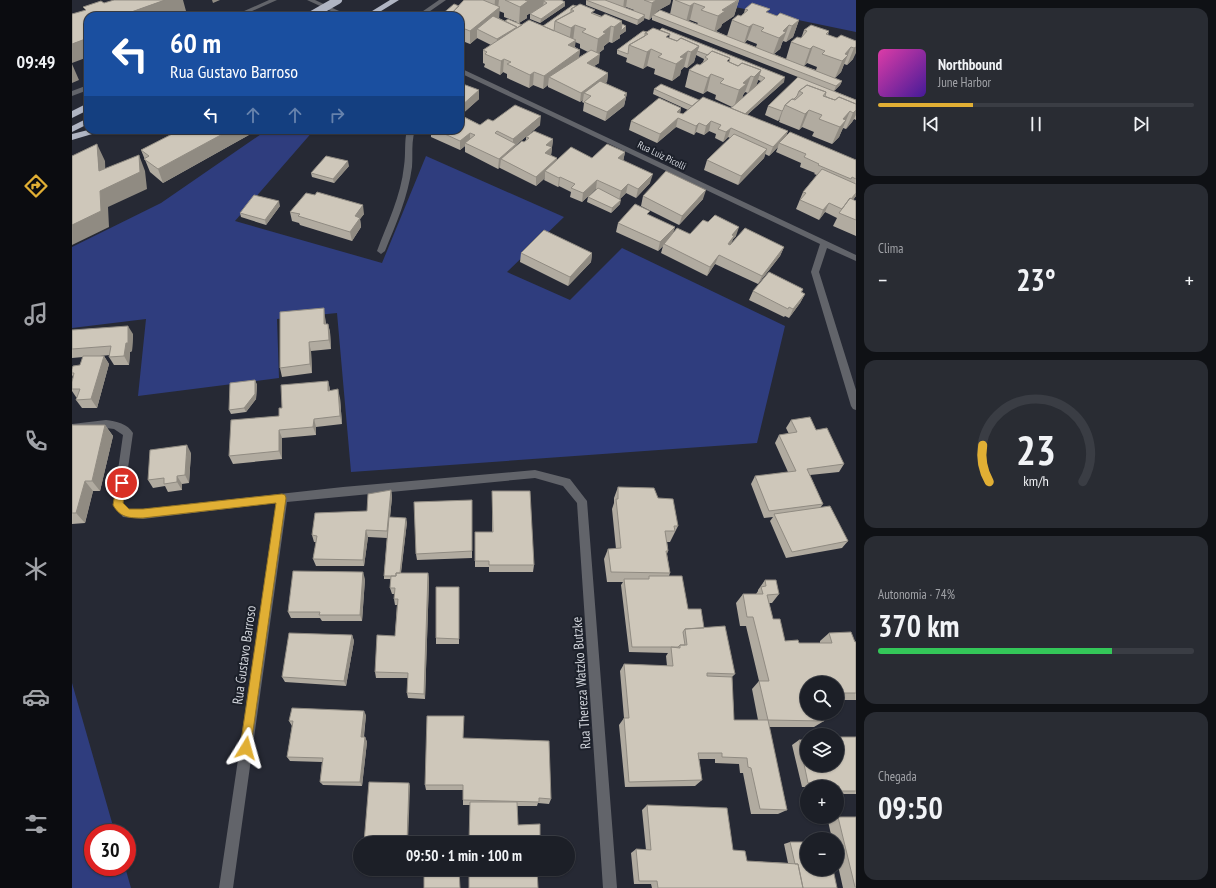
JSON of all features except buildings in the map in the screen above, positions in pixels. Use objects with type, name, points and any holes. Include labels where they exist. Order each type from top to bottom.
[{"type":"highway","points":[[317,12],[338,0]]},
{"type":"highway","points":[[375,12],[395,0]]},
{"type":"highway","points":[[72,115],[84,108]]},
{"type":"highway","points":[[72,128],[84,124]]},
{"type":"highway","points":[[72,137],[84,134]]},
{"type":"street","points":[[246,12],[274,0]]},
{"type":"street","points":[[310,0],[338,12]]},
{"type":"street","points":[[425,12],[443,0]]},
{"type":"street","name":"Rua Luiz Picolli","points":[[464,72],[856,258]]},
{"type":"street","points":[[72,94],[84,89]]},
{"type":"street","points":[[381,251],[402,196],[408,166],[408,140],[410,134]]},
{"type":"street","points":[[824,244],[815,272],[856,406]]},
{"type":"street","points":[[72,428],[106,424],[116,425],[128,433],[118,505],[127,514],[143,514],[282,498]]},
{"type":"street","name":"Rua Thereza Watzko Butzke","points":[[282,498],[343,491],[535,474],[566,482],[582,501],[610,888]]},
{"type":"street","name":"Rua Gustavo Barroso","points":[[226,888],[282,498]]},
{"type":"shaded area","points":[[701,0],[856,0],[856,32]]},
{"type":"shaded area","points":[[261,134],[311,134],[235,221],[382,263],[426,156],[564,217],[507,272],[570,300],[622,248],[785,326],[757,443],[351,472],[337,313],[277,319],[279,378],[138,396],[146,319],[72,328],[72,247],[161,203]]},
{"type":"shaded area","points":[[72,683],[112,824],[84,824],[84,876],[128,876],[131,888],[72,888]]},
{"type":"route","points":[[122,483],[118,505],[127,514],[143,514],[282,498],[246,748]]}]
